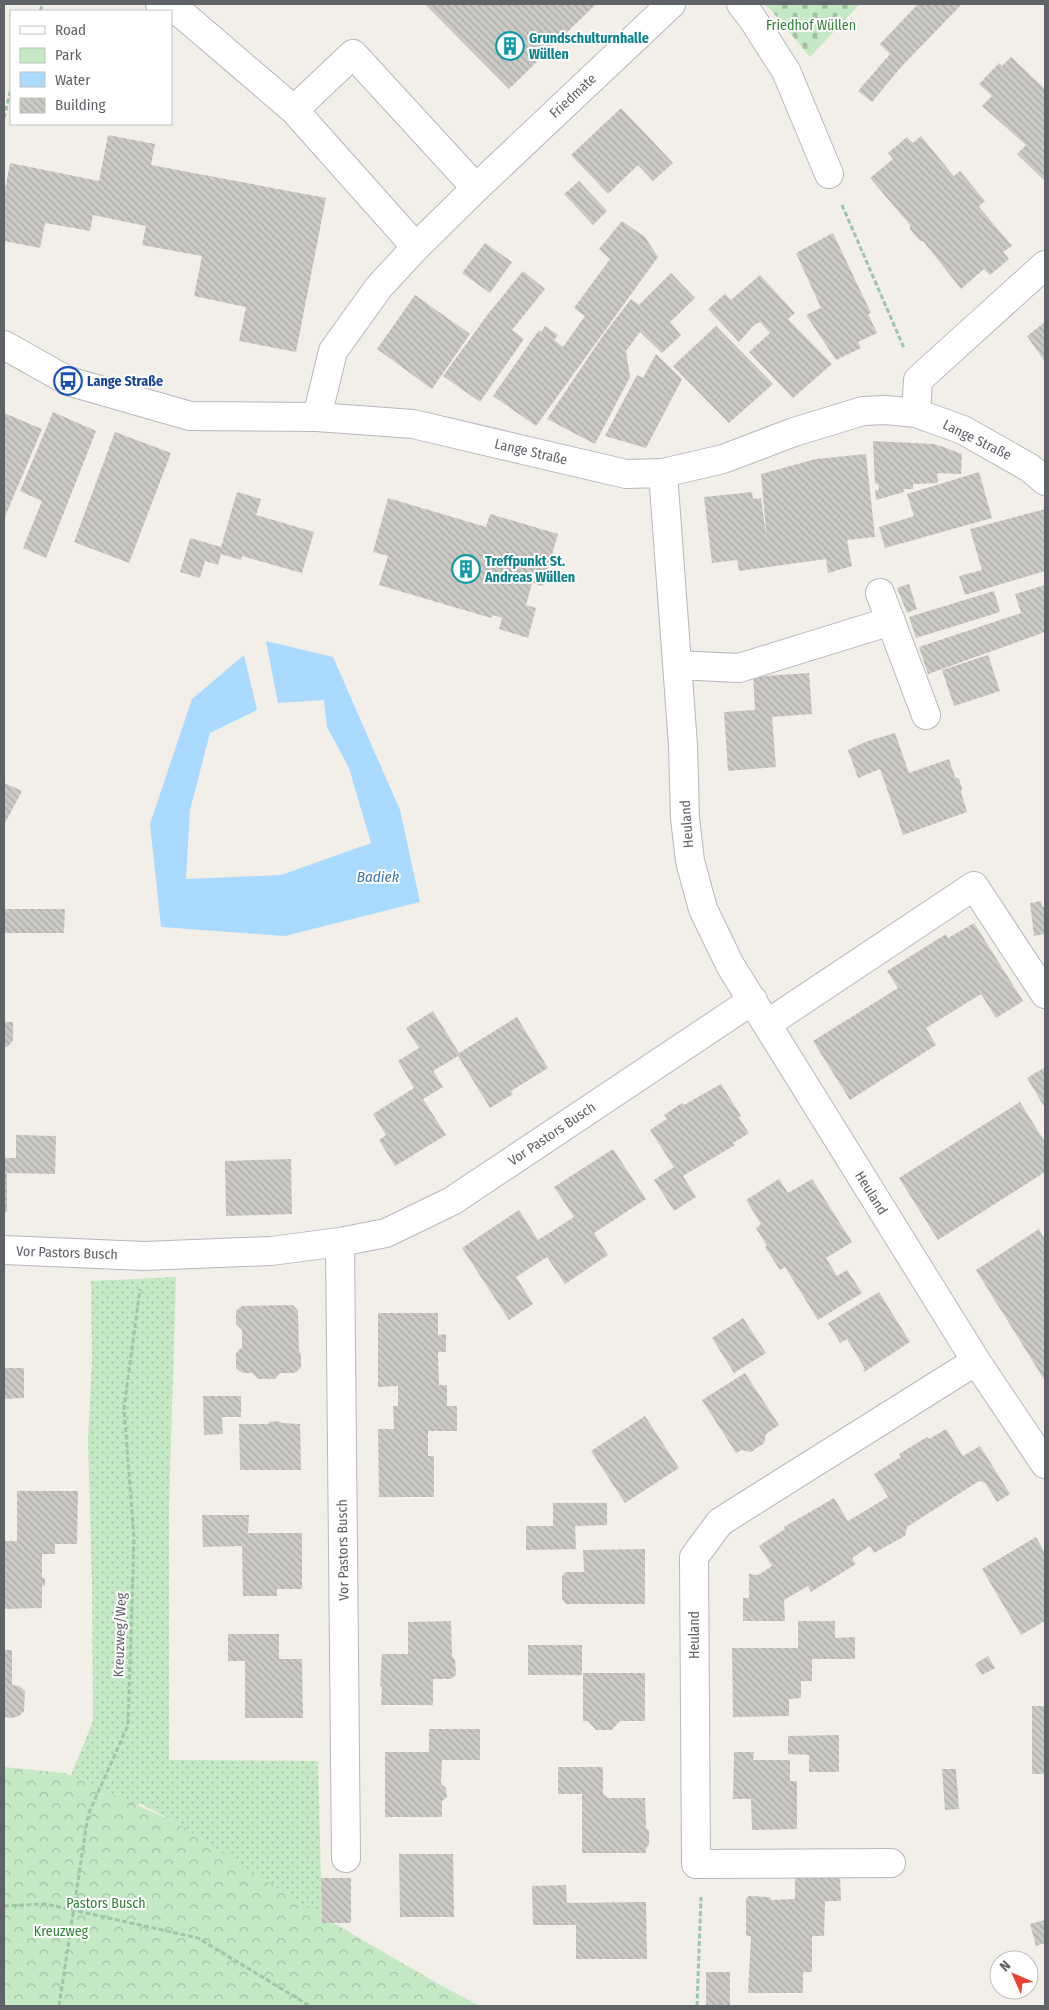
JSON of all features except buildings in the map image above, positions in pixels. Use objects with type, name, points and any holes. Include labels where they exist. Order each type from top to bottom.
[{"type":"street","points":[[160,4],[182,14],[294,110],[416,246]]},
{"type":"street","name":"Friedmate","points":[[317,417],[333,351],[379,287],[416,246],[671,4]]},
{"type":"street","points":[[741,4],[786,71],[829,174]]},
{"type":"street","points":[[294,110],[353,54],[476,188]]},
{"type":"street","points":[[916,413],[918,380],[1045,266]]},
{"type":"street","name":"Lange Straße","points":[[4,345],[68,381],[190,416],[317,417],[413,424],[626,474],[663,473],[723,459],[794,432],[863,411],[886,410],[916,413],[964,430],[1030,468],[1045,481]]},
{"type":"street","name":"Heuland","points":[[663,473],[683,745],[685,818],[690,861],[703,909],[730,965],[976,1361],[1045,1464]]},
{"type":"street","points":[[880,593],[926,715]]},
{"type":"street","points":[[677,665],[739,668],[891,621]]},
{"type":"street","points":[[767,1024],[974,886],[1045,994]]},
{"type":"street","name":"Vor Pastors Busch","points":[[4,1250],[144,1256],[272,1251],[340,1242],[386,1233],[452,1201],[753,1000]]},
{"type":"street","name":"Vor Pastors Busch","points":[[340,1242],[346,1858]]},
{"type":"street","name":"Heuland","points":[[696,1864],[694,1557],[720,1522],[976,1361]]},
{"type":"street","points":[[696,1864],[891,1863]]},
{"type":"path","points":[[4,118],[10,92]]},
{"type":"path","points":[[829,174],[918,380]]},
{"type":"path","name":"Kreuzweg/Weg","points":[[59,2006],[88,1815],[128,1725],[134,1538],[124,1408],[144,1256]]},
{"type":"path","points":[[696,1864],[701,1898],[697,2006]]},
{"type":"path","points":[[4,1906],[46,1904],[198,1938],[310,2006]]},
{"type":"green space","name":"Friedhof Wüllen","points":[[766,4],[860,4],[810,57]]},
{"type":"green space","name":"Kreuzweg","points":[[176,1277],[169,1505],[169,1760],[318,1761],[322,1918],[175,1822],[139,1803],[106,2006],[4,2006],[4,1875],[63,1795],[93,1721],[88,1440],[92,1359],[91,1281]]},
{"type":"green space","name":"Pastors Busch","points":[[4,1767],[65,1773],[175,1822],[313,1911],[440,1985],[480,2006],[4,2006]]},
{"type":"water","name":"Badiek","points":[[266,641],[333,657],[400,810],[420,902],[285,936],[161,927],[150,824],[192,699],[244,655],[257,710],[210,733],[190,810],[186,879],[281,875],[371,843],[349,768],[327,727],[324,700],[278,703]]},
{"type":"place","name":"Grundschulturnhalle Wüllen","points":[[510,46]]},
{"type":"place","name":"Lange Straße","points":[[68,381]]},
{"type":"place","name":"Treffpunkt St. Andreas Wüllen","points":[[466,569]]}]
